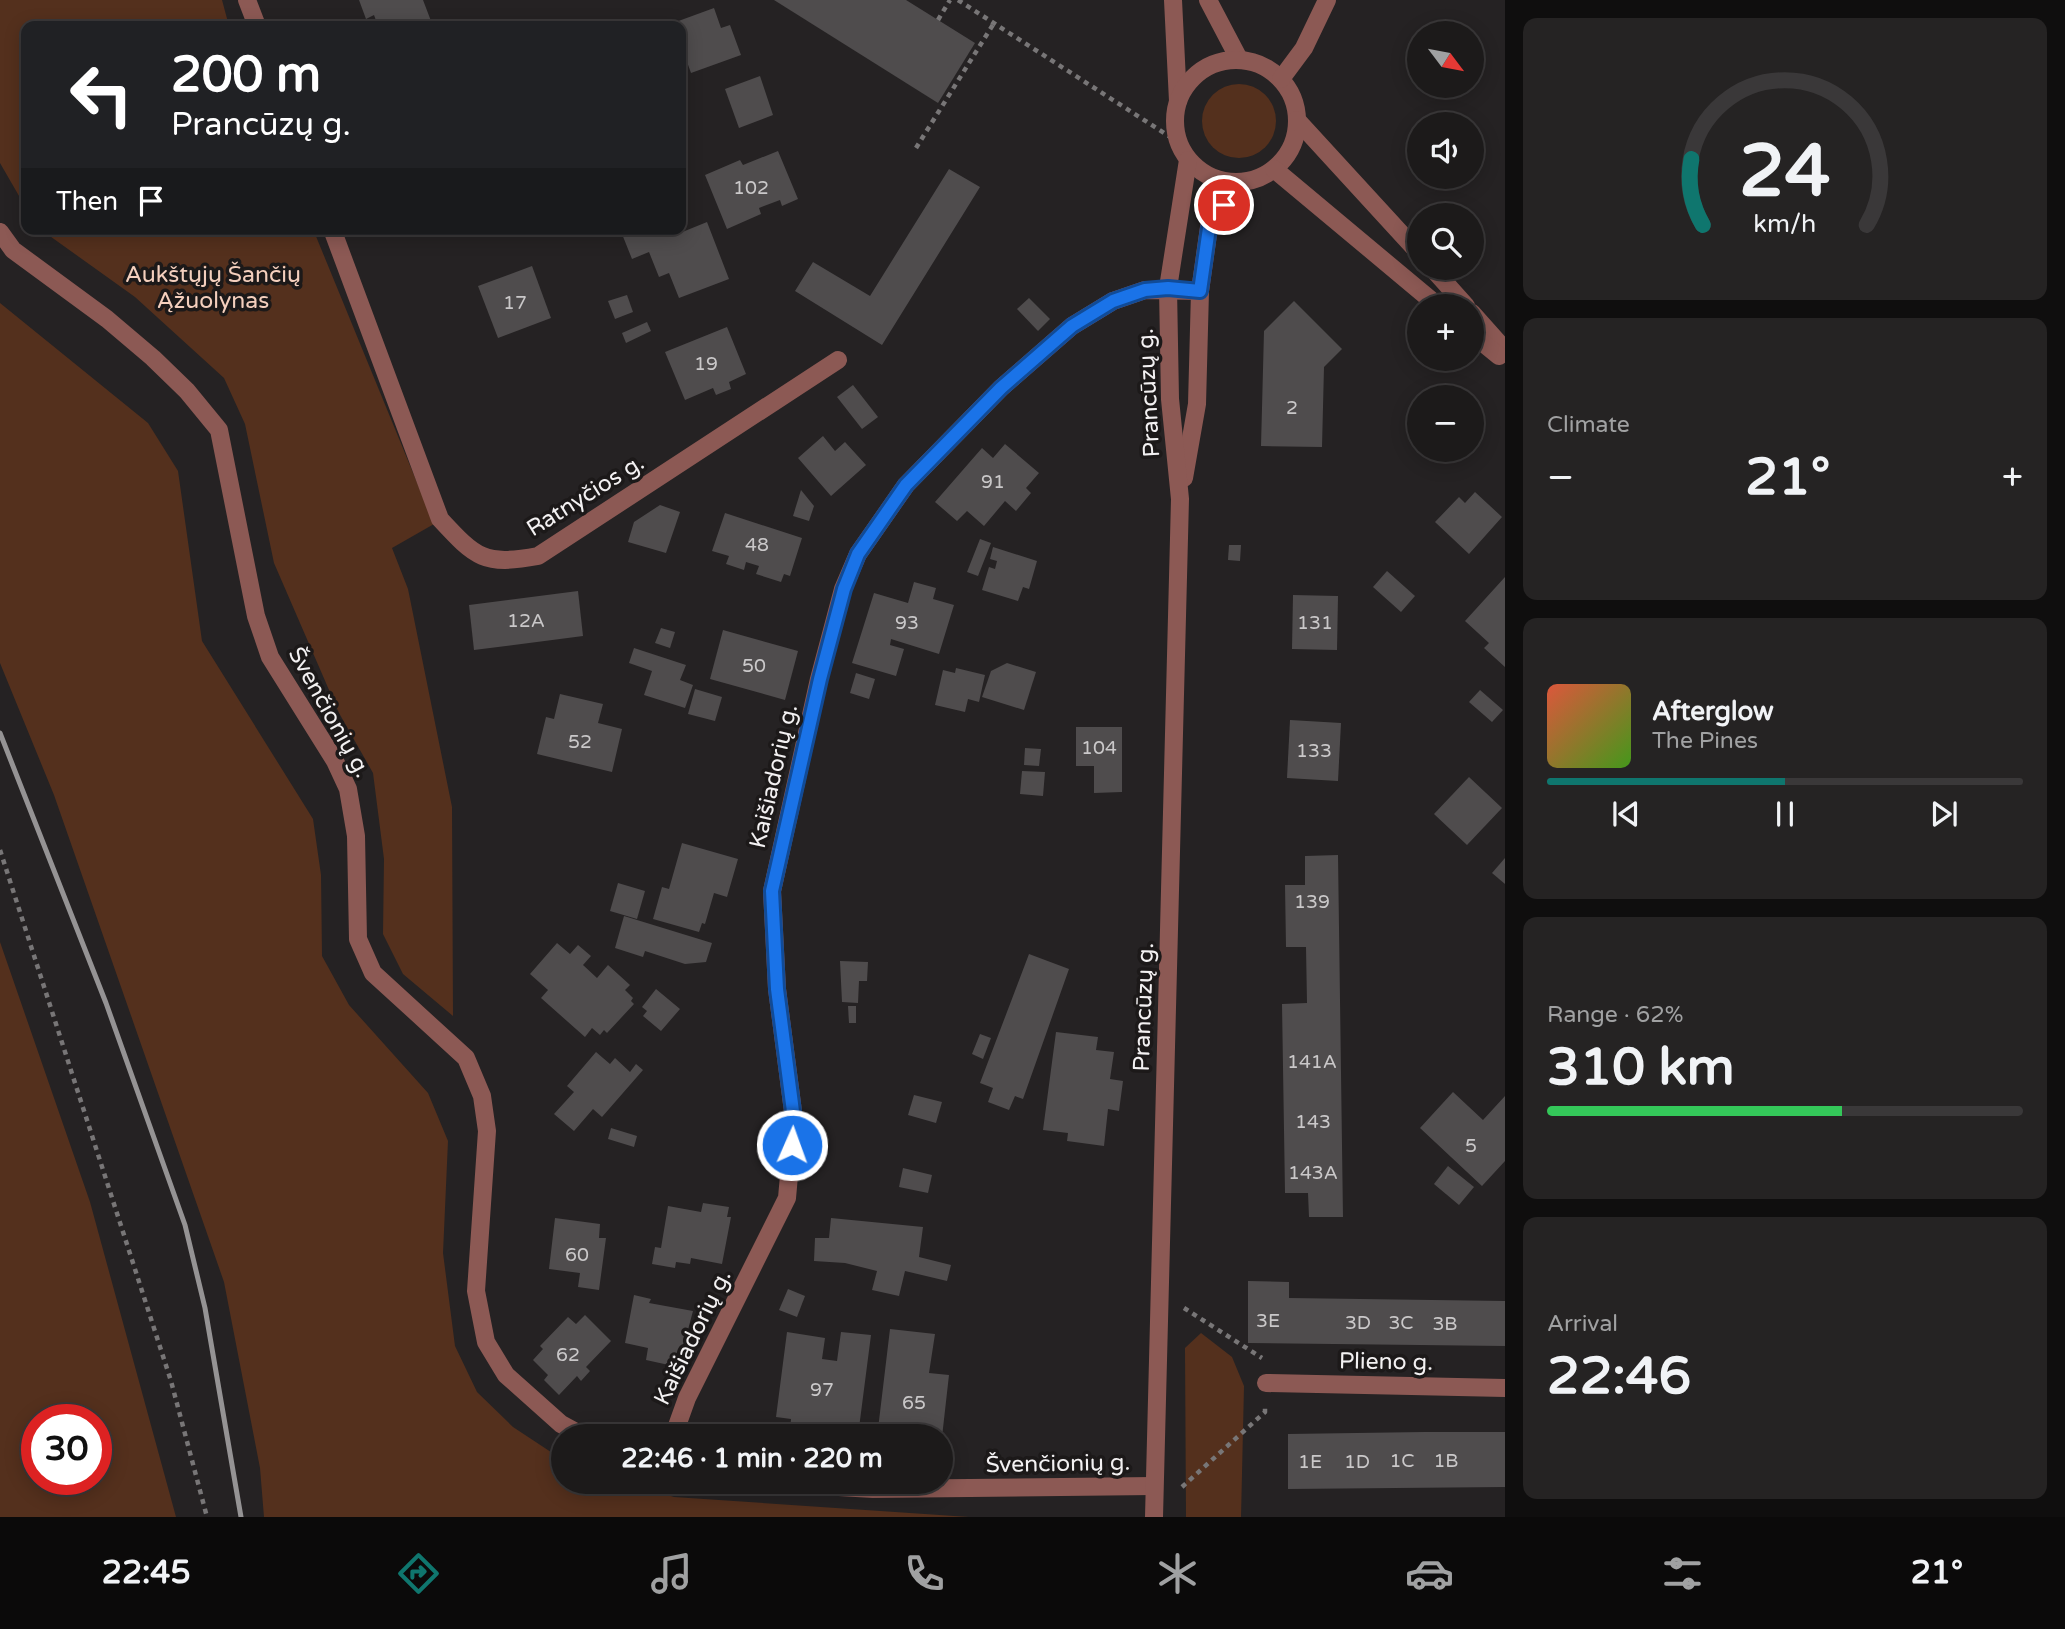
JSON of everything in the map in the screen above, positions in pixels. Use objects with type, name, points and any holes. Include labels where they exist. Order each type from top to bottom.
[{"type":"street","points":[[247,0],[255,21]]},
{"type":"street","points":[[1173,0],[1178,103],[1174,123],[1179,143],[1188,160],[1203,172],[1220,180],[1238,182],[1257,178],[1274,169],[1287,156],[1295,139],[1297,120],[1293,98],[1281,79],[1262,65],[1239,59],[1219,62],[1201,71],[1187,85],[1178,103]]},
{"type":"street","points":[[1208,0],[1239,59]]},
{"type":"street","points":[[1281,79],[1304,48],[1327,0]]},
{"type":"street","points":[[1297,120],[1407,240]]},
{"type":"street","name":"Prancūzų g.","points":[[1154,1514],[1180,499],[1170,399],[1168,288],[1188,160]]},
{"type":"street","points":[[1274,169],[1424,294]]},
{"type":"street","name":"Prancūzų g.","points":[[1180,499],[1197,404],[1200,291],[1209,228],[1238,182]]},
{"type":"street","name":"Švenčionių g.","points":[[0,232],[13,250],[107,319],[153,358],[187,391],[219,430],[256,616],[270,657],[335,761],[348,789],[356,836],[358,939],[373,973],[466,1058],[482,1096],[487,1131],[476,1291],[486,1342],[506,1375],[562,1424]]},
{"type":"street","name":"Ratnyčios g.","points":[[334,235],[440,519],[470,552],[505,562],[538,556],[838,360]]},
{"type":"street","points":[[1443,280],[1455,294]]},
{"type":"street","name":"Kaišiadorių g.","points":[[678,1424],[687,1398],[788,1198],[794,1119],[777,989],[772,891],[820,679],[844,589],[858,554],[906,485],[1001,388],[1072,326],[1113,301],[1145,290],[1168,288],[1200,291]]},
{"type":"street","points":[[1484,327],[1505,351]]},
{"type":"street","points":[[1484,344],[1505,361]]},
{"type":"street","name":"Plieno g.","points":[[1265,1383],[1505,1388]]},
{"type":"street","name":"Švenčionių g.","points":[[953,1488],[1154,1486]]},
{"type":"path","points":[[938,20],[950,0]]},
{"type":"path","points":[[958,0],[1179,143]]},
{"type":"path","points":[[916,148],[993,23]]},
{"type":"path","points":[[0,850],[171,1381],[207,1517]]},
{"type":"path","points":[[1154,1514],[1265,1412],[1266,1361],[1160,1292]]},
{"type":"green space","points":[[0,0],[222,0],[228,21],[21,21],[21,199],[0,163]]},
{"type":"green space","points":[[1239,84],[1260,90],[1270,100],[1276,121],[1270,142],[1260,152],[1239,158],[1218,152],[1208,142],[1202,121],[1208,100],[1218,90]]},
{"type":"green space","name":"Aukštųjų Šančių Ąžuolynas","points":[[48,235],[315,235],[434,524],[392,548],[408,589],[452,807],[453,1016],[403,974],[383,934],[384,859],[373,773],[339,713],[274,563],[245,424],[224,378],[135,297]]},
{"type":"green space","points":[[0,303],[148,423],[178,471],[202,641],[313,819],[321,875],[322,956],[349,1005],[428,1093],[448,1141],[443,1253],[455,1346],[477,1392],[513,1427],[551,1452],[551,1494],[664,1494],[674,1497],[969,1517],[264,1517],[260,1468],[224,1282],[54,795],[0,663]]},
{"type":"green space","points":[[0,942],[90,1202],[176,1517],[0,1517]]},
{"type":"green space","points":[[1201,1333],[1232,1357],[1244,1386],[1241,1517],[1186,1517],[1185,1348]]},
{"type":"building","points":[[359,0],[423,0],[431,21],[376,21],[374,15],[366,19]]},
{"type":"building","points":[[774,0],[906,0],[975,43],[938,103]]},
{"type":"building","points":[[714,8],[721,28],[730,25],[741,55],[691,73],[686,59],[686,21],[678,21]]},
{"type":"building","points":[[760,76],[773,115],[739,128],[725,89]]},
{"type":"building","points":[[778,151],[798,199],[782,206],[780,200],[759,208],[761,214],[727,229],[705,175],[740,160],[743,165]]},
{"type":"building","points":[[949,169],[980,187],[882,345],[795,291],[813,262],[870,296]]},
{"type":"building","points":[[707,222],[729,279],[679,298],[669,273],[659,277],[649,252],[632,259],[622,235],[686,235],[686,231]]},
{"type":"building","points":[[532,266],[551,318],[498,338],[478,286]]},
{"type":"building","points":[[627,295],[633,312],[615,319],[608,301]]},
{"type":"building","points":[[1029,298],[1050,319],[1038,331],[1017,309]]},
{"type":"building","points":[[1294,301],[1342,349],[1324,367],[1322,447],[1261,446],[1264,331]]},
{"type":"building","points":[[647,322],[651,331],[626,343],[622,333]]},
{"type":"building","points":[[727,327],[746,374],[729,382],[731,389],[716,395],[713,388],[685,400],[665,352]]},
{"type":"building","points":[[853,385],[878,417],[862,429],[837,397]]},
{"type":"building","points":[[823,436],[835,451],[845,442],[866,465],[831,496],[798,458]]},
{"type":"building","points":[[1005,444],[1039,473],[1026,488],[1031,493],[1016,511],[1005,501],[984,526],[967,511],[957,521],[935,502],[982,448],[993,458]]},
{"type":"building","points":[[801,490],[814,506],[809,521],[793,516]]},
{"type":"building","points":[[1475,492],[1502,517],[1469,554],[1435,522],[1459,497],[1465,503]]},
{"type":"building","points":[[660,505],[680,512],[666,553],[628,542],[634,522]]},
{"type":"building","points":[[725,513],[802,538],[790,576],[784,574],[781,582],[756,574],[759,566],[746,562],[744,570],[726,564],[729,556],[712,551]]},
{"type":"building","points":[[980,539],[991,543],[978,576],[967,572]]},
{"type":"building","points":[[1229,545],[1241,545],[1240,561],[1228,560]]},
{"type":"building","points":[[993,547],[1037,561],[1029,589],[1023,587],[1018,601],[982,590],[989,567],[995,569],[997,561],[990,559]]},
{"type":"building","points":[[1387,571],[1415,596],[1401,612],[1373,587]]},
{"type":"building","points":[[1505,577],[1505,667],[1484,648],[1489,643],[1465,621]]},
{"type":"building","points":[[914,582],[936,588],[933,599],[954,605],[939,654],[891,639],[890,645],[904,649],[896,676],[852,663],[874,593],[908,603]]},
{"type":"building","points":[[578,591],[583,636],[474,650],[469,605]]},
{"type":"building","points":[[1293,595],[1338,596],[1337,650],[1292,649]]},
{"type":"building","points":[[661,628],[675,632],[670,648],[655,643]]},
{"type":"building","points":[[723,630],[798,651],[785,700],[710,679]]},
{"type":"building","points":[[634,648],[686,665],[680,680],[693,685],[685,708],[644,695],[652,671],[629,663]]},
{"type":"building","points":[[1007,663],[1036,672],[1024,710],[982,697],[991,671]]},
{"type":"building","points":[[956,668],[985,675],[979,702],[968,699],[965,712],[935,705],[943,670],[955,673]]},
{"type":"building","points":[[856,673],[875,679],[869,699],[850,693]]},
{"type":"building","points":[[695,689],[722,697],[715,721],[688,714]]},
{"type":"building","points":[[1480,690],[1503,710],[1492,722],[1469,702]]},
{"type":"building","points":[[560,694],[603,704],[598,723],[622,729],[612,772],[537,754],[546,717],[554,719]]},
{"type":"building","points":[[1290,720],[1341,723],[1338,781],[1287,778]]},
{"type":"building","points":[[1076,727],[1122,727],[1122,792],[1094,793],[1094,766],[1076,766]]},
{"type":"building","points":[[1025,748],[1041,749],[1039,766],[1024,765]]},
{"type":"building","points":[[1022,771],[1045,772],[1043,796],[1020,794]]},
{"type":"building","points":[[1469,777],[1502,808],[1467,845],[1434,814]]},
{"type":"building","points":[[682,843],[738,859],[727,897],[714,893],[705,924],[702,923],[699,932],[653,919],[662,887],[669,889]]},
{"type":"building","points":[[1338,855],[1343,1217],[1309,1217],[1308,1193],[1285,1193],[1282,1004],[1307,1003],[1306,947],[1286,947],[1285,885],[1305,885],[1305,856]]},
{"type":"building","points":[[1505,858],[1505,884],[1492,873]]},
{"type":"building","points":[[618,883],[645,891],[637,919],[610,911]]},
{"type":"building","points":[[624,916],[712,943],[706,962],[685,964],[645,951],[643,957],[615,948]]},
{"type":"building","points":[[557,943],[570,954],[578,945],[591,956],[583,965],[597,978],[608,965],[630,985],[625,990],[633,998],[631,1001],[634,1004],[607,1033],[604,1030],[600,1035],[592,1028],[585,1037],[541,998],[548,990],[530,974]]},
{"type":"building","points":[[1029,954],[1069,969],[1023,1099],[1015,1096],[1009,1110],[988,1102],[993,1088],[980,1083]]},
{"type":"building","points":[[840,961],[868,962],[867,981],[859,981],[858,1003],[842,1002]]},
{"type":"building","points":[[656,989],[680,1009],[661,1031],[643,1016],[647,1011],[642,1007]]},
{"type":"building","points":[[848,1006],[856,1006],[856,1023],[849,1023]]},
{"type":"building","points":[[1056,1032],[1098,1037],[1096,1050],[1114,1052],[1110,1079],[1123,1081],[1119,1111],[1108,1109],[1104,1146],[1067,1141],[1068,1133],[1043,1130]]},
{"type":"building","points":[[980,1034],[991,1038],[983,1059],[972,1054]]},
{"type":"building","points":[[596,1052],[610,1064],[615,1058],[630,1072],[636,1064],[643,1070],[602,1117],[593,1109],[574,1131],[554,1114],[574,1092],[567,1086]]},
{"type":"building","points":[[1453,1092],[1483,1120],[1505,1096],[1505,1161],[1482,1186],[1420,1128]]},
{"type":"building","points":[[914,1095],[942,1102],[936,1123],[908,1115]]},
{"type":"building","points":[[611,1128],[637,1136],[634,1147],[608,1139]]},
{"type":"building","points":[[1448,1166],[1474,1187],[1459,1205],[1434,1184]]},
{"type":"building","points":[[903,1168],[932,1175],[928,1193],[899,1187]]},
{"type":"building","points":[[703,1203],[729,1207],[727,1217],[731,1217],[722,1264],[691,1258],[690,1264],[676,1262],[675,1268],[652,1264],[655,1247],[661,1248],[668,1206],[701,1212]]},
{"type":"building","points":[[555,1218],[600,1224],[599,1238],[606,1238],[599,1290],[578,1287],[580,1273],[549,1269]]},
{"type":"building","points":[[831,1218],[923,1227],[919,1257],[951,1265],[947,1281],[905,1271],[899,1296],[872,1290],[877,1271],[845,1263],[814,1261],[815,1238],[829,1238]]},
{"type":"building","points":[[1248,1281],[1289,1282],[1289,1298],[1505,1301],[1505,1346],[1248,1343]]},
{"type":"building","points":[[788,1289],[805,1296],[797,1317],[779,1310]]},
{"type":"building","points":[[634,1295],[651,1299],[649,1303],[693,1311],[678,1367],[646,1360],[648,1348],[625,1343]]},
{"type":"building","points":[[585,1315],[611,1341],[586,1367],[590,1371],[581,1381],[577,1376],[559,1395],[544,1380],[548,1375],[533,1360],[543,1349],[540,1346],[568,1317],[576,1324]]},
{"type":"building","points":[[890,1329],[935,1334],[929,1373],[949,1375],[943,1424],[879,1424]]},
{"type":"building","points":[[787,1332],[825,1338],[822,1359],[837,1361],[841,1332],[871,1335],[860,1424],[791,1424],[791,1419],[776,1417]]},
{"type":"building","points":[[1505,1432],[1505,1487],[1288,1489],[1288,1434]]},
{"type":"railway","points":[[0,733],[106,1003],[185,1225],[205,1308],[241,1517]]},
{"type":"route","points":[[792,1145],[794,1119],[777,989],[772,891],[820,679],[844,589],[858,554],[906,485],[1001,388],[1072,326],[1113,301],[1145,290],[1168,288],[1200,291],[1209,228],[1224,205]]}]
